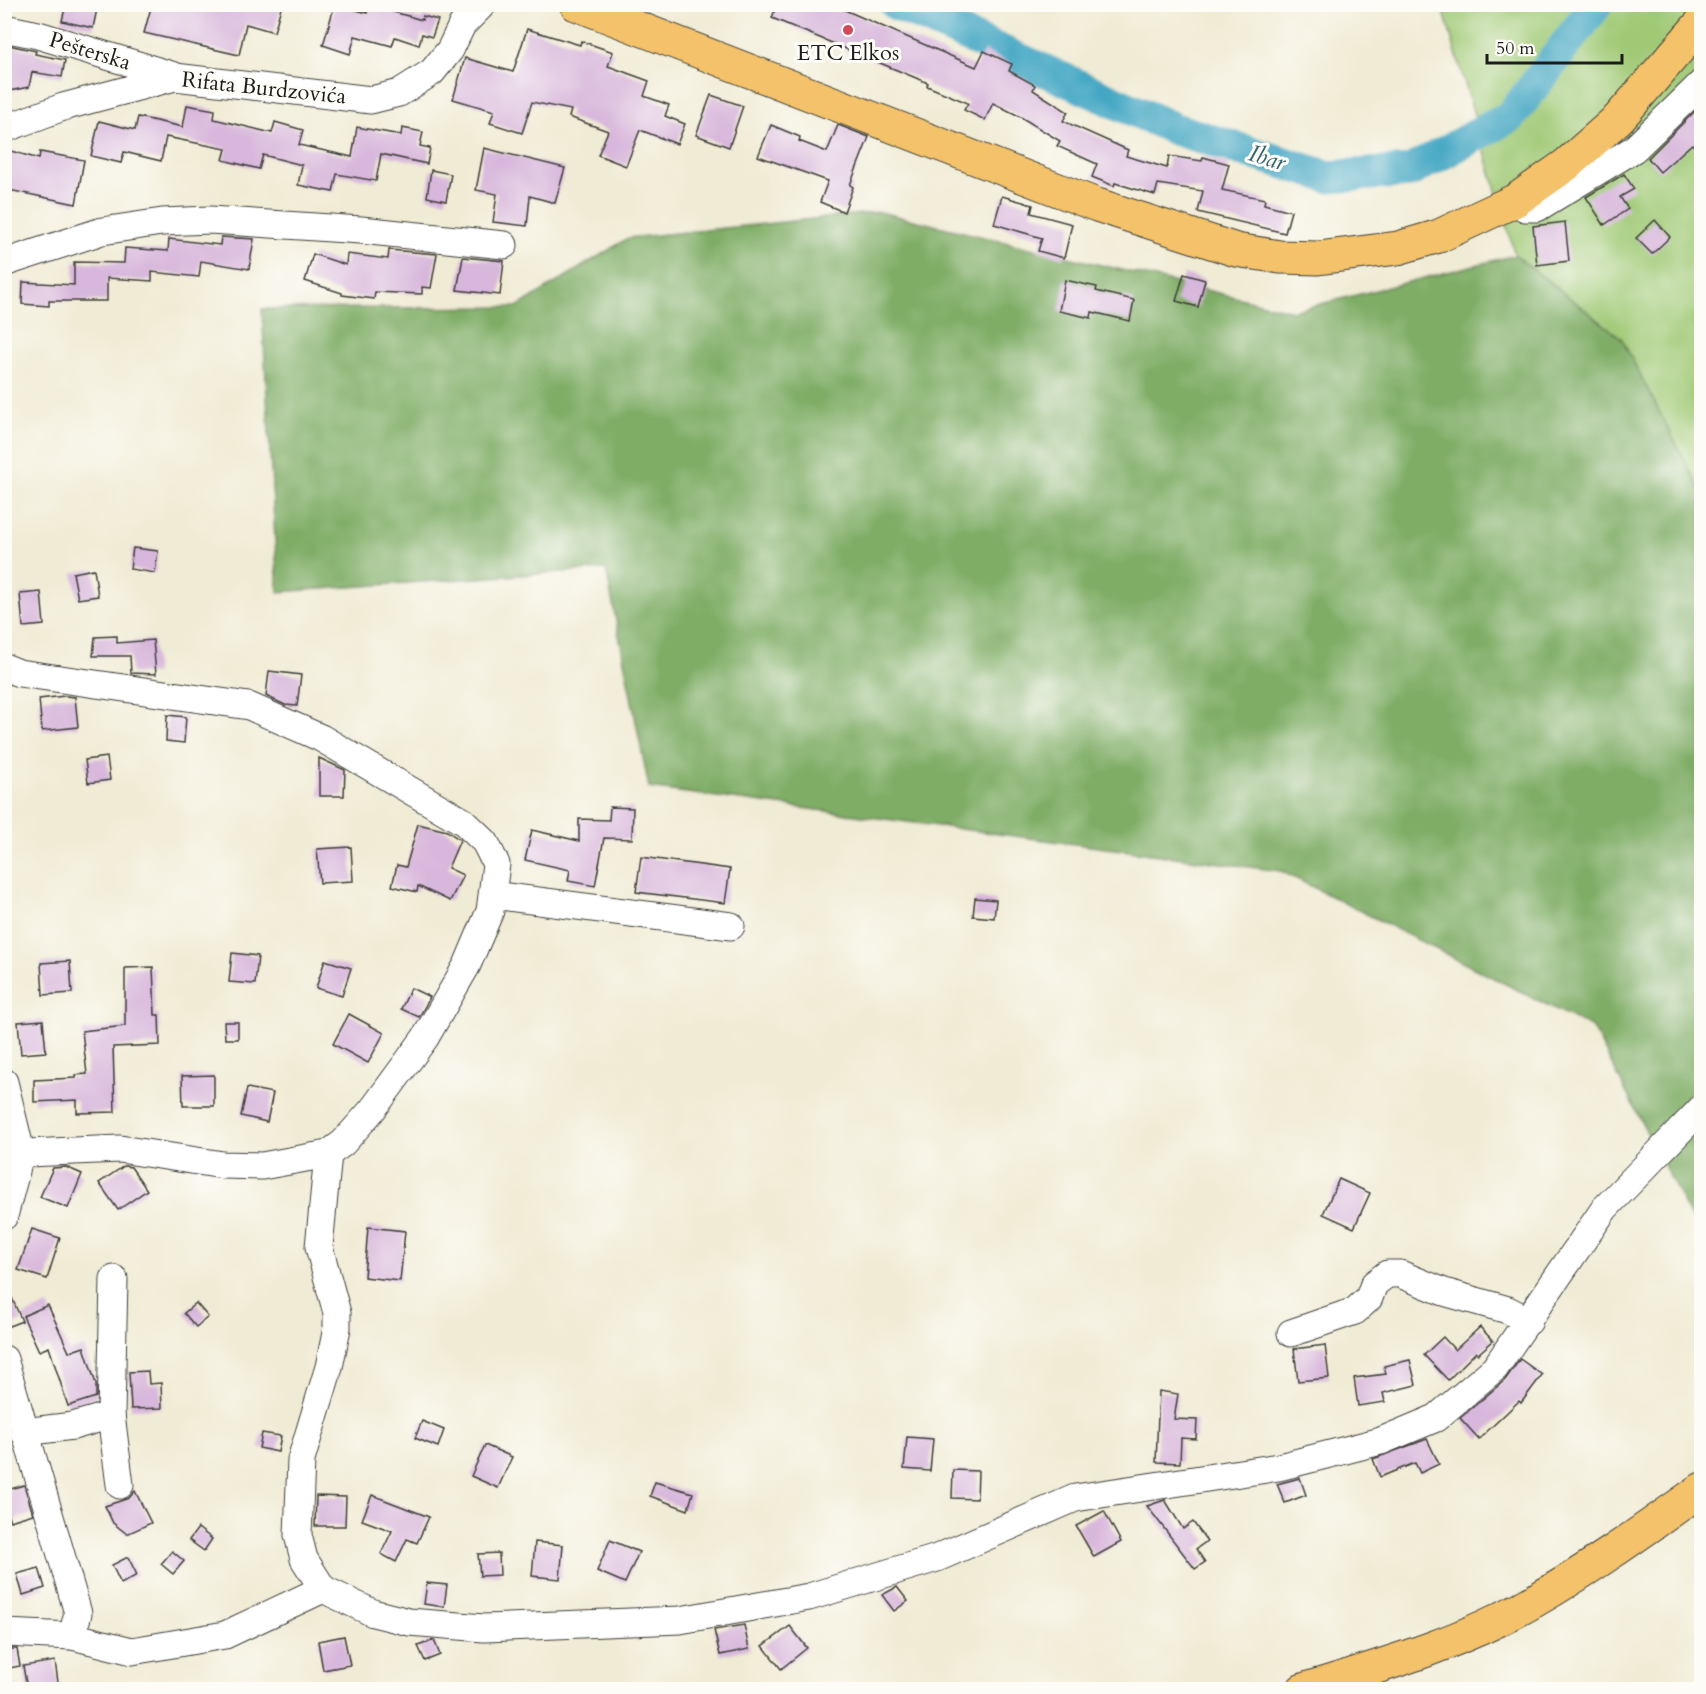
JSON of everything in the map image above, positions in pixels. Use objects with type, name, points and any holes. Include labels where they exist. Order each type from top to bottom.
[{"type":"main road","points":[[576,4],[1097,205],[1236,250],[1280,257],[1318,258],[1358,255],[1439,236],[1516,200],[1566,165],[1619,118],[1701,22]]},
{"type":"main road","points":[[1303,1689],[1351,1675],[1463,1635],[1532,1602],[1598,1561],[1701,1489]]},
{"type":"street","name":"Rifata Burdzovića","points":[[4,129],[63,107],[130,87],[175,77],[371,100],[399,93],[432,72],[450,50],[461,14],[483,4]]},
{"type":"street","name":"Pešterska","points":[[4,28],[38,35],[175,77]]},
{"type":"street","points":[[1516,200],[1525,208],[1537,208],[1634,149],[1701,83]]},
{"type":"street","points":[[4,263],[102,231],[162,222],[210,220],[326,228],[504,245]]},
{"type":"street","points":[[4,667],[19,673],[249,706],[321,738],[476,831],[485,842],[496,864],[490,911],[467,965],[425,1038],[373,1109],[343,1143],[327,1154],[262,1166],[224,1165],[120,1149],[13,1153]]},
{"type":"street","points":[[493,895],[731,926]]},
{"type":"street","points":[[4,1082],[13,1153],[4,1216]]},
{"type":"street","points":[[327,1154],[319,1247],[337,1313],[338,1328],[329,1367],[301,1460],[298,1535],[304,1559],[323,1589],[373,1613],[410,1622],[484,1628],[680,1620],[809,1597],[937,1558],[1075,1498],[1279,1467],[1381,1441],[1436,1418],[1495,1368],[1605,1208],[1701,1108]]},
{"type":"street","points":[[1291,1333],[1355,1311],[1369,1298],[1374,1284],[1387,1274],[1400,1274],[1444,1292],[1508,1310],[1529,1321]]},
{"type":"street","points":[[114,1279],[111,1415],[120,1485]]},
{"type":"street","points":[[4,1359],[78,1613],[72,1635]]},
{"type":"street","points":[[24,1432],[73,1426],[111,1415]]},
{"type":"street","points":[[4,1633],[72,1635],[132,1651],[225,1635],[323,1589]]},
{"type":"green space","points":[[1442,5],[1701,5],[1701,492],[1621,338],[1515,255]]},
{"type":"green space","points":[[880,212],[1293,311],[1515,255],[1621,338],[1701,492],[1701,1237],[1593,1028],[1281,871],[649,788],[606,569],[278,592],[262,309],[517,307],[628,238]]},
{"type":"building","points":[[66,4],[98,4],[93,28],[62,21]]},
{"type":"building","points":[[152,4],[282,4],[274,32],[246,24],[239,55],[144,33]]},
{"type":"building","points":[[335,4],[367,13],[369,5],[422,20],[423,16],[438,20],[432,37],[422,34],[419,45],[395,37],[392,46],[355,36],[350,54],[323,45]]},
{"type":"building","points":[[777,4],[831,4],[976,67],[984,51],[1012,64],[1009,71],[1035,85],[1033,90],[1068,112],[1063,121],[1128,150],[1126,156],[1167,168],[1169,156],[1202,161],[1203,157],[1229,164],[1222,190],[1265,199],[1264,204],[1291,211],[1285,233],[1198,212],[1203,191],[1158,184],[1155,195],[1115,183],[1114,186],[1092,177],[1097,164],[1057,146],[1060,141],[1019,116],[993,103],[985,120],[964,110],[968,103],[927,86],[928,83],[772,18]]},
{"type":"building","points":[[527,29],[580,45],[581,41],[613,52],[608,66],[649,81],[644,96],[669,105],[665,116],[685,124],[677,144],[640,130],[626,166],[598,155],[608,131],[569,117],[571,110],[532,102],[522,133],[490,123],[494,111],[453,99],[465,58],[513,72]]},
{"type":"building","points":[[4,44],[36,51],[35,54],[65,60],[62,77],[32,72],[29,87],[4,92]]},
{"type":"building","points":[[711,95],[743,106],[729,147],[696,135]]},
{"type":"building","points":[[187,105],[215,110],[214,119],[272,133],[275,122],[303,130],[299,145],[352,157],[357,127],[401,135],[402,128],[423,132],[420,146],[430,148],[427,164],[381,154],[376,181],[337,174],[333,192],[298,185],[302,165],[263,155],[259,169],[223,160],[226,149],[166,137],[161,161],[124,152],[121,163],[91,156],[99,121],[135,130],[138,117],[183,127]]},
{"type":"building","points":[[1701,105],[1701,153],[1692,144],[1660,172],[1648,158]]},
{"type":"building","points":[[771,125],[800,137],[799,141],[827,152],[838,125],[869,137],[850,185],[853,187],[844,212],[820,202],[828,181],[758,156]]},
{"type":"building","points":[[484,148],[565,168],[555,203],[530,196],[527,226],[493,222],[497,194],[476,190]]},
{"type":"building","points":[[4,149],[39,159],[40,152],[84,160],[76,204],[4,189]]},
{"type":"building","points":[[431,170],[451,174],[446,201],[427,197]]},
{"type":"building","points":[[1624,174],[1634,189],[1620,197],[1628,209],[1604,225],[1586,197]]},
{"type":"building","points":[[1002,196],[1033,205],[1031,213],[1072,224],[1064,258],[1038,251],[1042,238],[994,224]]},
{"type":"building","points":[[1655,220],[1670,237],[1652,254],[1636,238]]},
{"type":"building","points":[[1565,222],[1569,261],[1537,265],[1533,226]]},
{"type":"building","points":[[221,237],[254,239],[249,269],[201,261],[199,277],[152,272],[152,281],[107,278],[107,301],[49,301],[49,306],[22,304],[23,282],[74,285],[74,262],[124,263],[125,248],[168,251],[169,239],[220,245]]},
{"type":"building","points":[[389,250],[437,254],[431,288],[422,287],[422,294],[375,292],[374,299],[342,295],[342,293],[305,281],[313,254],[346,265],[347,254],[388,259]]},
{"type":"building","points":[[463,257],[504,261],[500,295],[457,290]]},
{"type":"building","points":[[1184,274],[1205,280],[1198,307],[1176,301]]},
{"type":"building","points":[[1065,280],[1097,287],[1096,291],[1134,300],[1130,321],[1092,312],[1091,318],[1059,311]]},
{"type":"building","points":[[133,548],[158,551],[155,573],[130,569]]},
{"type":"building","points":[[94,569],[98,596],[78,599],[73,573]]},
{"type":"building","points":[[41,592],[44,625],[23,627],[20,594]]},
{"type":"building","points":[[117,636],[117,643],[153,640],[156,674],[131,673],[130,656],[93,656],[95,637]]},
{"type":"building","points":[[269,671],[301,675],[297,706],[285,705],[266,696]]},
{"type":"building","points":[[75,697],[78,727],[42,731],[39,699]]},
{"type":"building","points":[[167,715],[186,717],[184,743],[166,741]]},
{"type":"building","points":[[107,757],[110,780],[88,783],[85,760]]},
{"type":"building","points":[[319,758],[345,770],[344,796],[319,796]]},
{"type":"building","points":[[610,807],[633,808],[632,839],[604,838],[595,886],[568,881],[570,870],[525,860],[532,830],[579,841],[579,819],[609,820]]},
{"type":"building","points":[[418,824],[447,831],[460,840],[448,868],[463,875],[450,901],[418,886],[417,892],[392,886],[397,865],[406,867]]},
{"type":"building","points":[[351,847],[353,881],[320,883],[317,849]]},
{"type":"building","points":[[641,857],[730,869],[725,903],[636,892]]},
{"type":"building","points":[[975,898],[996,900],[994,918],[973,916]]},
{"type":"building","points":[[232,953],[258,956],[255,984],[229,982]]},
{"type":"building","points":[[325,960],[351,968],[342,996],[316,988]]},
{"type":"building","points":[[70,961],[72,993],[43,995],[41,963]]},
{"type":"building","points":[[153,967],[155,1015],[159,1015],[160,1045],[113,1047],[115,1112],[77,1113],[77,1100],[34,1102],[34,1080],[76,1078],[76,1075],[87,1074],[82,1031],[125,1026],[125,968]]},
{"type":"building","points":[[411,988],[430,997],[419,1017],[401,1009]]},
{"type":"building","points":[[349,1014],[384,1033],[368,1063],[333,1044]]},
{"type":"building","points":[[43,1020],[46,1052],[21,1054],[18,1022]]},
{"type":"building","points":[[224,1022],[238,1022],[238,1039],[225,1039]]},
{"type":"building","points":[[214,1075],[214,1106],[183,1106],[182,1076]]},
{"type":"building","points":[[247,1088],[273,1093],[267,1122],[241,1116]]},
{"type":"building","points":[[124,1166],[131,1167],[147,1190],[118,1210],[99,1183]]},
{"type":"building","points":[[66,1167],[82,1174],[68,1208],[40,1197],[53,1168]]},
{"type":"building","points":[[1339,1179],[1370,1193],[1354,1228],[1323,1214]]},
{"type":"building","points":[[368,1227],[405,1231],[400,1281],[364,1277]]},
{"type":"building","points":[[32,1229],[60,1238],[47,1279],[18,1270]]},
{"type":"building","points":[[4,1280],[22,1321],[4,1328]]},
{"type":"building","points":[[196,1303],[208,1317],[196,1327],[184,1313]]},
{"type":"building","points":[[48,1305],[69,1352],[84,1347],[96,1384],[96,1397],[68,1406],[49,1347],[39,1351],[23,1316]]},
{"type":"building","points":[[1480,1327],[1493,1341],[1478,1354],[1476,1352],[1448,1380],[1424,1355],[1443,1337],[1455,1350]]},
{"type":"building","points":[[1325,1345],[1329,1378],[1298,1381],[1294,1349]]},
{"type":"building","points":[[1520,1359],[1542,1375],[1521,1403],[1519,1401],[1479,1439],[1460,1418],[1505,1380]]},
{"type":"building","points":[[1410,1360],[1416,1385],[1383,1393],[1385,1402],[1358,1406],[1354,1378],[1386,1374],[1384,1366]]},
{"type":"building","points":[[148,1371],[149,1384],[161,1383],[162,1408],[131,1409],[129,1372]]},
{"type":"building","points":[[1159,1391],[1178,1394],[1174,1419],[1197,1420],[1196,1439],[1181,1438],[1180,1463],[1156,1462]]},
{"type":"building","points":[[422,1421],[444,1430],[438,1447],[415,1438]]},
{"type":"building","points":[[262,1433],[281,1436],[278,1452],[259,1448]]},
{"type":"building","points":[[907,1437],[933,1439],[930,1471],[904,1469]]},
{"type":"building","points":[[1427,1439],[1439,1464],[1420,1473],[1415,1463],[1380,1477],[1373,1459]]},
{"type":"building","points":[[485,1445],[512,1457],[498,1488],[471,1476]]},
{"type":"building","points":[[953,1470],[978,1471],[977,1499],[952,1498]]},
{"type":"building","points":[[1300,1478],[1306,1495],[1285,1503],[1277,1484]]},
{"type":"building","points":[[655,1482],[693,1493],[688,1510],[650,1496]]},
{"type":"building","points":[[24,1485],[33,1514],[10,1521],[4,1504],[4,1491]]},
{"type":"building","points":[[135,1491],[151,1523],[127,1534],[113,1523],[105,1506],[129,1498]]},
{"type":"building","points":[[372,1495],[429,1517],[417,1543],[407,1539],[396,1562],[381,1554],[392,1531],[362,1520]]},
{"type":"building","points":[[316,1496],[346,1497],[345,1526],[315,1526]]},
{"type":"building","points":[[1165,1500],[1183,1529],[1193,1522],[1207,1541],[1196,1549],[1205,1562],[1195,1569],[1147,1506]]},
{"type":"building","points":[[1104,1511],[1121,1542],[1094,1557],[1076,1526]]},
{"type":"building","points":[[198,1528],[212,1539],[204,1551],[189,1540]]},
{"type":"building","points":[[610,1540],[639,1552],[625,1583],[597,1571]]},
{"type":"building","points":[[535,1542],[563,1545],[560,1579],[532,1576]]},
{"type":"building","points":[[172,1551],[184,1561],[173,1574],[161,1564]]},
{"type":"building","points":[[499,1553],[500,1575],[480,1576],[478,1554]]},
{"type":"building","points":[[128,1557],[137,1575],[121,1584],[112,1565]]},
{"type":"building","points":[[39,1568],[45,1588],[23,1595],[17,1574]]},
{"type":"building","points":[[427,1583],[447,1585],[444,1607],[424,1604]]},
{"type":"building","points":[[897,1587],[908,1601],[894,1611],[882,1595]]},
{"type":"building","points":[[744,1625],[749,1649],[720,1655],[714,1630]]},
{"type":"building","points":[[790,1626],[807,1648],[781,1669],[763,1646]]},
{"type":"building","points":[[344,1636],[350,1665],[323,1670],[318,1641]]},
{"type":"building","points":[[434,1640],[440,1655],[425,1661],[418,1646]]},
{"type":"building","points":[[4,1649],[17,1649],[20,1666],[4,1669]]},
{"type":"building","points":[[55,1661],[59,1689],[27,1689],[23,1666]]},
{"type":"waterway","name":"Ibar","points":[[896,4],[1175,129],[1329,177],[1410,171],[1511,116],[1597,4]]},
{"type":"place","name":"ETC Elkos","points":[[848,30]]}]
